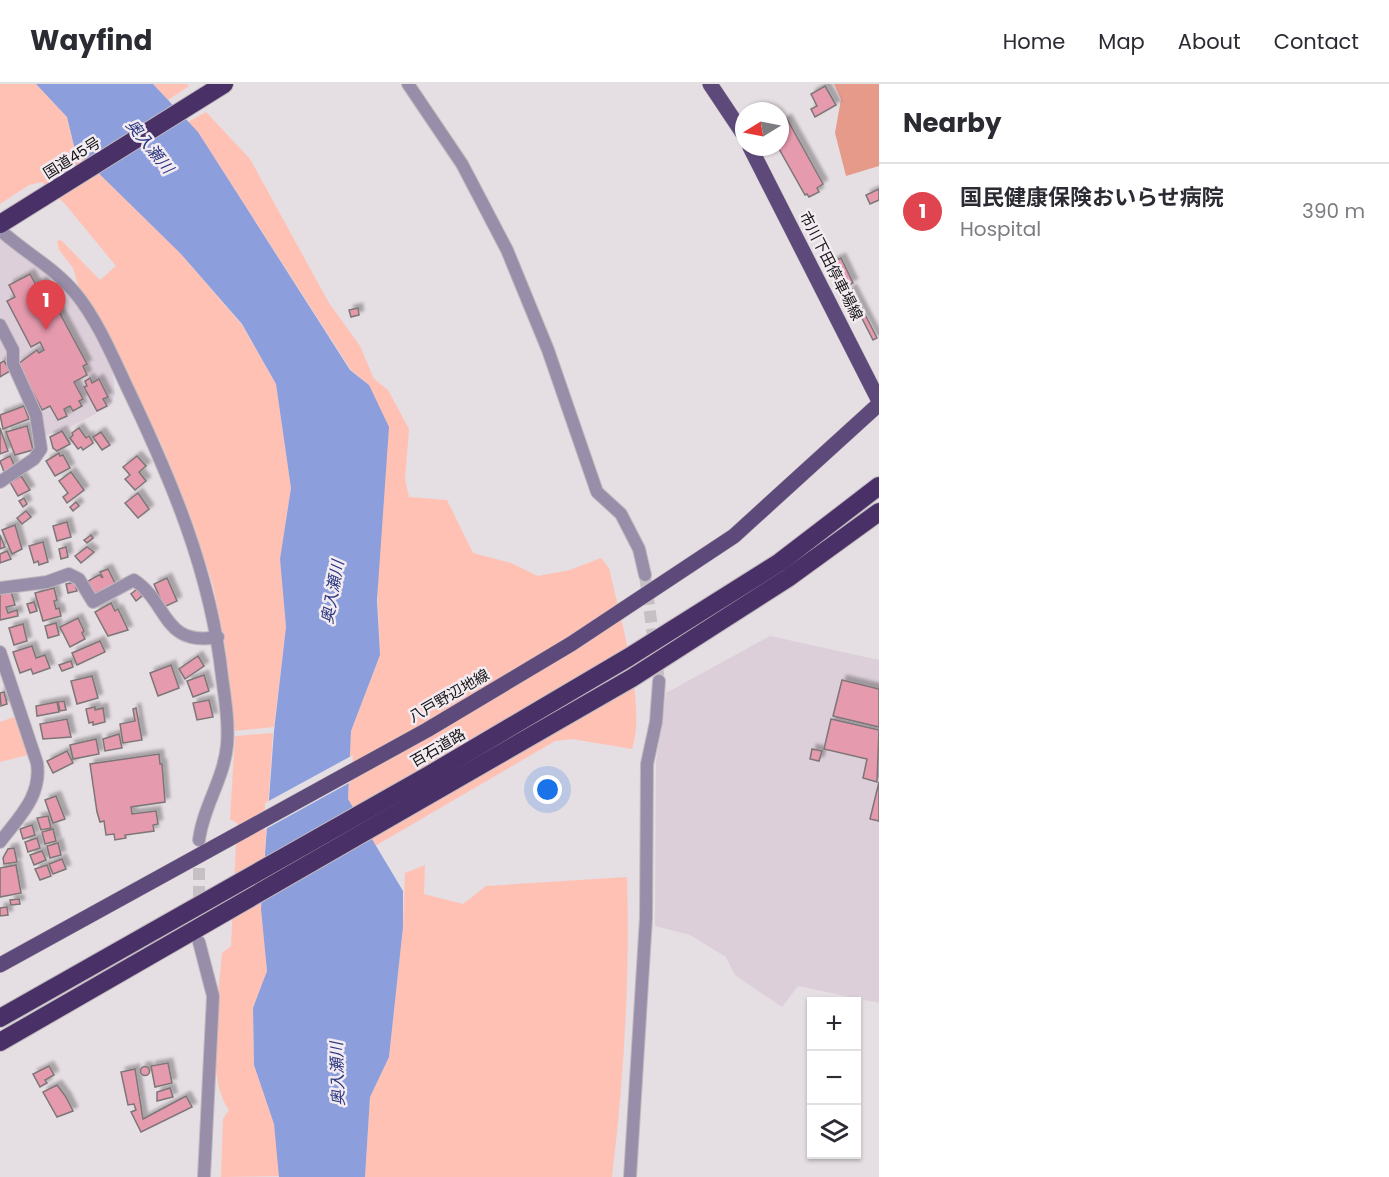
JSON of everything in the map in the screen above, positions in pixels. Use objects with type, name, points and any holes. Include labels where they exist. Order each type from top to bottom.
[{"type":"highway","name":"国道45号","points":[[2,225],[224,84]]},
{"type":"highway","name":"百石道路","points":[[0,1018],[225,888],[429,775],[629,657],[780,562],[879,486]]},
{"type":"highway","points":[[0,1042],[632,678],[788,579],[879,512]]},
{"type":"main road","points":[[710,84],[735,122]]},
{"type":"main road","name":"市川下田停車場線","points":[[755,156],[879,403]]},
{"type":"main road","name":"八戸野辺地線","points":[[5,962],[427,730],[624,610],[734,536],[879,403]]},
{"type":"street","points":[[408,84],[462,164],[507,250],[548,350],[597,492],[621,514],[639,549],[645,575]]},
{"type":"street","points":[[2,225],[78,295],[112,356],[176,494],[207,585],[218,637],[227,745],[212,800],[201,819],[199,840]]},
{"type":"street","points":[[0,325],[13,350],[13,364],[36,415],[41,449],[34,459],[0,482]]},
{"type":"street","points":[[0,588],[47,582],[69,574],[79,579],[93,602],[134,580],[184,637],[199,641],[218,637]]},
{"type":"street","points":[[0,652],[37,764],[39,778],[34,796],[0,842]]},
{"type":"street","points":[[630,1177],[645,929],[647,764],[656,722],[659,681]]},
{"type":"street","points":[[200,942],[213,996],[204,1177]]},
{"type":"shaded area","points":[[0,84],[36,84],[67,117],[75,150],[181,254],[242,325],[276,384],[291,488],[280,559],[286,627],[274,727],[235,731],[225,645],[213,585],[190,515],[162,445],[97,317],[79,288],[73,268],[59,250],[57,241],[61,240],[100,280],[116,266],[65,204],[42,182],[29,185],[0,204]]},
{"type":"shaded area","points":[[153,84],[187,84],[189,86],[168,100]]},
{"type":"shaded area","points":[[834,84],[879,84],[879,166],[846,176],[835,133],[841,99]]},
{"type":"shaded area","points":[[206,112],[250,159],[329,303],[360,346],[374,379],[388,390],[409,429],[405,479],[409,497],[447,500],[473,553],[511,563],[538,576],[570,570],[601,558],[609,568],[625,634],[634,685],[636,730],[632,749],[572,739],[555,741],[375,846],[348,799],[351,731],[380,655],[369,385],[351,370],[198,132],[188,122]]},
{"type":"shaded area","points":[[0,240],[5,240],[50,275],[75,299],[112,367],[115,394],[110,406],[70,427],[45,436],[6,360],[0,361]]},
{"type":"shaded area","points":[[770,636],[879,660],[879,1003],[861,999],[861,997],[850,997],[798,986],[782,1007],[735,975],[726,957],[690,935],[655,926],[656,762],[666,693]]},
{"type":"shaded area","points":[[14,717],[28,755],[0,762],[0,722]]},
{"type":"shaded area","points":[[273,733],[261,909],[267,971],[253,1008],[254,1065],[274,1124],[280,1176],[221,1177],[223,1119],[229,1110],[221,1095],[217,1077],[215,1034],[222,953],[231,946],[237,823],[230,819],[235,736]]},
{"type":"shaded area","points":[[425,865],[424,894],[463,904],[486,886],[627,877],[628,952],[625,1027],[612,1177],[365,1177],[370,1097],[389,1057],[403,927],[405,873]]},
{"type":"water","name":"奥入瀬川","points":[[36,84],[153,84],[198,132],[350,370],[369,385],[389,427],[377,600],[380,655],[351,731],[348,799],[403,891],[403,927],[389,1057],[370,1097],[365,1177],[279,1177],[274,1124],[254,1065],[253,1008],[267,971],[261,909],[274,731],[286,627],[280,559],[291,488],[276,384],[242,324],[181,254],[75,150],[67,117]]},
{"type":"pier","points":[[353,755],[351,782],[264,830],[265,803]]},
{"type":"building","points":[[825,86],[836,105],[815,117],[811,109],[817,106],[811,94]]},
{"type":"building","points":[[789,123],[823,184],[817,188],[819,192],[809,197],[805,195],[783,156],[789,156]]},
{"type":"building","points":[[879,189],[879,200],[870,204],[866,195]]},
{"type":"building","points":[[841,258],[853,283],[844,288],[832,262]]},
{"type":"building","points":[[30,274],[36,285],[43,282],[87,364],[83,366],[87,375],[74,382],[83,399],[79,401],[82,406],[73,411],[70,406],[64,409],[67,416],[58,420],[50,406],[42,410],[18,364],[37,350],[39,353],[44,350],[40,342],[31,347],[7,301],[15,297],[9,285]]},
{"type":"building","points":[[852,289],[877,338],[873,340],[848,291]]},
{"type":"building","points":[[358,308],[359,315],[351,317],[349,310]]},
{"type":"building","points":[[4,361],[10,371],[0,377],[0,363]]},
{"type":"building","points":[[90,378],[92,383],[99,379],[108,397],[103,399],[107,406],[97,411],[84,387],[87,386],[85,381]]},
{"type":"building","points":[[24,406],[29,419],[3,429],[0,415]]},
{"type":"building","points":[[27,426],[33,450],[15,455],[6,432]]},
{"type":"building","points":[[0,428],[8,451],[0,454]]},
{"type":"building","points":[[79,428],[86,438],[89,436],[93,443],[83,450],[81,447],[78,449],[70,438],[72,433]]},
{"type":"building","points":[[62,431],[70,444],[57,451],[53,448],[50,437]]},
{"type":"building","points":[[101,432],[110,445],[102,450],[93,437]]},
{"type":"building","points":[[59,453],[60,456],[63,455],[70,468],[55,476],[46,461]]},
{"type":"building","points":[[10,456],[15,467],[4,472],[0,461]]},
{"type":"building","points":[[137,456],[146,466],[139,472],[146,481],[135,490],[125,479],[130,475],[123,467]]},
{"type":"building","points":[[71,472],[84,490],[67,503],[63,497],[68,493],[59,481]]},
{"type":"building","points":[[21,476],[30,490],[18,496],[10,482]]},
{"type":"building","points":[[138,493],[149,509],[138,518],[125,503]]},
{"type":"building","points":[[24,498],[27,504],[23,507],[19,501]]},
{"type":"building","points":[[76,502],[79,506],[73,511],[70,507]]},
{"type":"building","points":[[26,511],[31,517],[22,524],[17,518]]},
{"type":"building","points":[[67,522],[71,537],[57,541],[53,526]]},
{"type":"building","points":[[15,525],[22,549],[12,554],[2,530]]},
{"type":"building","points":[[0,535],[5,547],[0,549]]},
{"type":"building","points":[[91,535],[93,538],[87,543],[84,540]]},
{"type":"building","points":[[43,542],[48,562],[39,565],[38,561],[34,563],[29,546]]},
{"type":"building","points":[[66,547],[68,557],[61,559],[59,549]]},
{"type":"building","points":[[87,547],[94,552],[81,563],[75,556]]},
{"type":"building","points":[[7,551],[11,559],[0,563],[0,554]]},
{"type":"building","points":[[108,569],[116,585],[94,594],[88,581],[99,575],[103,578],[100,572]]},
{"type":"building","points":[[167,578],[177,601],[164,607],[154,584]]},
{"type":"building","points":[[75,582],[77,591],[68,593],[66,584]]},
{"type":"building","points":[[54,588],[57,600],[54,601],[56,609],[59,608],[61,616],[43,621],[35,593]]},
{"type":"building","points":[[137,589],[142,596],[136,601],[131,594]]},
{"type":"building","points":[[11,591],[15,605],[6,607],[8,613],[17,610],[18,616],[0,620],[0,594]]},
{"type":"building","points":[[34,602],[37,611],[30,613],[27,604]]},
{"type":"building","points":[[111,603],[115,611],[118,609],[128,630],[108,636],[95,612]]},
{"type":"building","points":[[78,618],[85,639],[70,647],[60,627]]},
{"type":"building","points":[[56,623],[59,635],[48,638],[45,626]]},
{"type":"building","points":[[23,624],[27,641],[14,645],[9,628]]},
{"type":"building","points":[[100,641],[105,652],[77,665],[72,653]]},
{"type":"building","points":[[32,646],[36,658],[45,655],[50,668],[33,674],[31,669],[20,673],[13,652]]},
{"type":"building","points":[[198,656],[204,666],[185,679],[179,669]]},
{"type":"building","points":[[71,661],[73,667],[62,671],[59,665]]},
{"type":"building","points":[[171,665],[179,688],[158,696],[150,673]]},
{"type":"building","points":[[204,675],[209,691],[193,697],[187,681]]},
{"type":"building","points":[[92,676],[98,698],[77,704],[71,681]]},
{"type":"building","points":[[842,680],[879,689],[879,727],[833,716]]},
{"type":"building","points":[[4,692],[7,704],[1,706],[0,693]]},
{"type":"building","points":[[209,700],[213,717],[197,720],[193,703]]},
{"type":"building","points":[[64,701],[66,710],[60,711],[58,702]]},
{"type":"building","points":[[57,702],[59,712],[37,716],[36,706]]},
{"type":"building","points":[[95,707],[95,710],[103,708],[105,722],[93,725],[93,722],[89,723],[86,709]]},
{"type":"building","points":[[136,708],[142,740],[123,743],[120,724],[135,721],[133,709]]},
{"type":"building","points":[[67,719],[71,737],[43,739],[40,724]]},
{"type":"building","points":[[831,719],[879,730],[877,782],[863,778],[867,759],[824,749]]},
{"type":"building","points":[[119,734],[122,748],[105,751],[103,739]]},
{"type":"building","points":[[96,739],[99,754],[73,759],[70,745]]},
{"type":"building","points":[[812,749],[822,751],[819,761],[810,759]]},
{"type":"building","points":[[67,751],[73,763],[53,773],[47,761]]},
{"type":"building","points":[[159,754],[165,802],[131,807],[132,814],[156,811],[158,824],[153,825],[154,831],[125,835],[126,838],[115,840],[114,834],[106,835],[104,821],[100,822],[97,812],[90,764]]},
{"type":"building","points":[[879,782],[879,821],[870,819]]},
{"type":"building","points":[[56,796],[65,819],[53,823],[45,800]]},
{"type":"building","points":[[48,816],[51,828],[41,830],[37,818]]},
{"type":"building","points":[[32,825],[35,835],[23,839],[20,829]]},
{"type":"building","points":[[53,829],[56,841],[45,844],[42,832]]},
{"type":"building","points":[[37,838],[40,848],[28,852],[25,842]]},
{"type":"building","points":[[58,843],[61,855],[50,858],[47,846]]},
{"type":"building","points":[[14,848],[17,862],[4,864],[3,858],[8,849]]},
{"type":"building","points":[[42,851],[46,860],[34,865],[30,855]]},
{"type":"building","points":[[62,859],[66,869],[53,874],[49,864]]},
{"type":"building","points":[[16,865],[21,893],[0,897],[0,868]]},
{"type":"building","points":[[47,865],[51,876],[40,880],[35,869]]},
{"type":"building","points":[[19,899],[20,904],[11,905],[10,900]]},
{"type":"building","points":[[7,907],[8,915],[0,916],[0,908]]},
{"type":"building","points":[[168,1063],[172,1083],[155,1087],[151,1066]]},
{"type":"building","points":[[49,1066],[54,1075],[45,1080],[47,1083],[40,1087],[33,1074]]},
{"type":"building","points":[[145,1066],[150,1071],[145,1076],[140,1071]]},
{"type":"building","points":[[135,1069],[143,1119],[186,1096],[192,1107],[141,1132],[131,1112],[136,1110],[134,1104],[128,1105],[121,1072]]},
{"type":"building","points":[[57,1085],[73,1111],[57,1117],[43,1092]]},
{"type":"building","points":[[170,1088],[173,1097],[157,1101],[157,1092]]},
{"type":"tunnel","points":[[645,575],[659,681]]},
{"type":"tunnel","points":[[199,850],[199,910]]},
{"type":"place","name":"国民健康保険おいらせ病院","points":[[46,330]]}]
